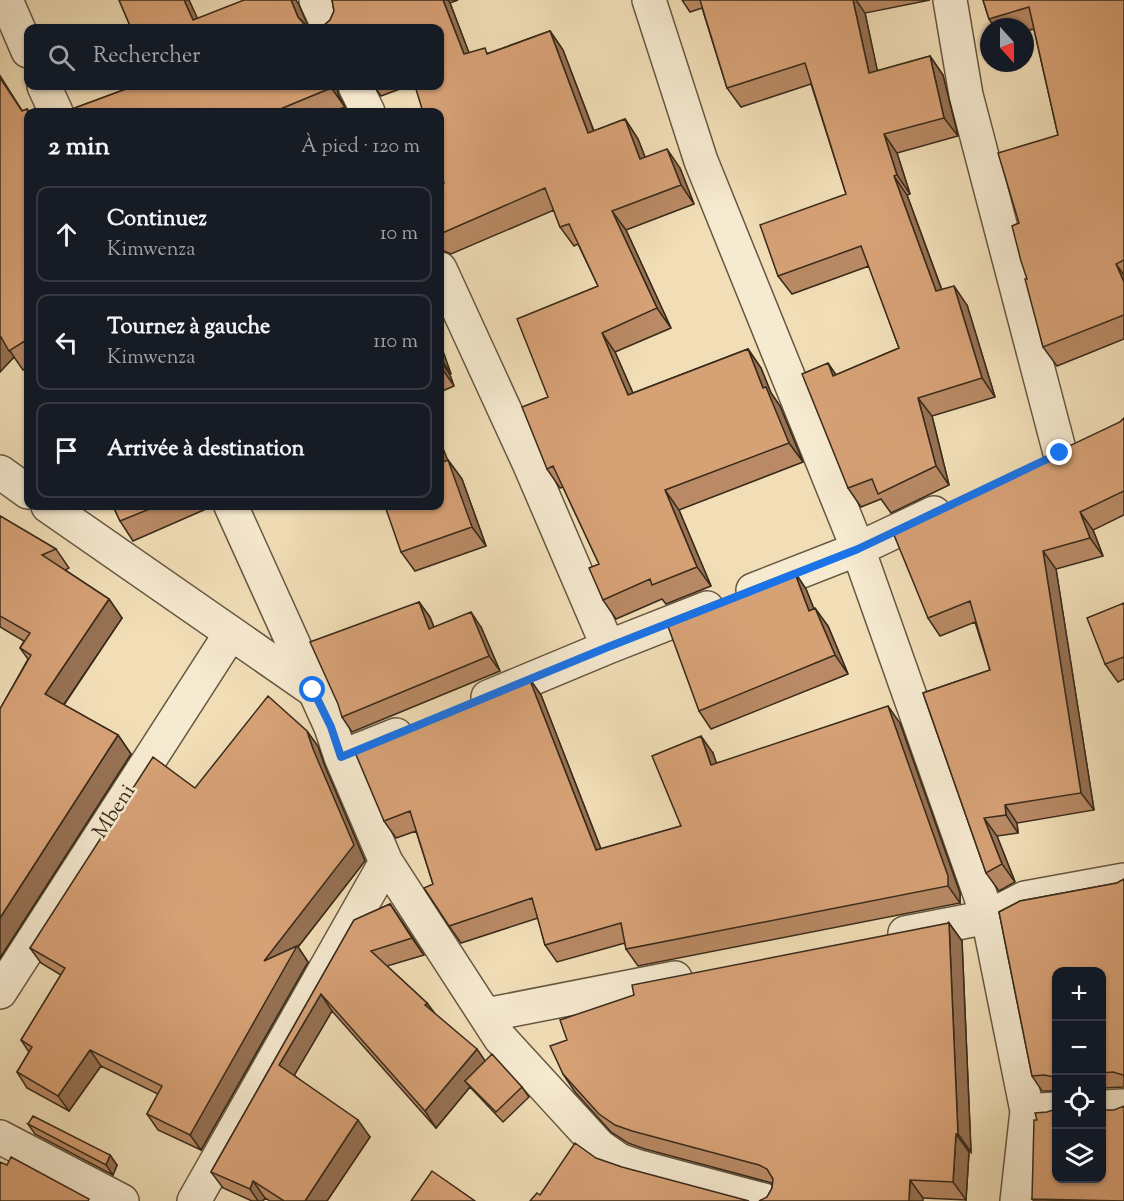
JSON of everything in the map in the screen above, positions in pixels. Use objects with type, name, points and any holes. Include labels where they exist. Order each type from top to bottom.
[{"type":"street","points":[[6,0],[24,42]]},
{"type":"street","points":[[316,0],[327,24]]},
{"type":"street","points":[[650,0],[701,161],[858,549],[988,916],[1042,1110],[1017,1201]]},
{"type":"street","points":[[950,0],[966,95],[1049,458],[1092,438]]},
{"type":"street","points":[[46,90],[54,108]]},
{"type":"street","points":[[358,90],[366,108]]},
{"type":"street","points":[[444,278],[529,463],[608,647]]},
{"type":"street","points":[[0,472],[24,489]]},
{"type":"street","points":[[459,709],[608,647],[858,549],[964,499]]},
{"type":"street","points":[[54,510],[313,690]]},
{"type":"street","points":[[233,510],[331,727],[341,757],[386,862],[500,1038],[599,1146],[619,1160],[767,1201]]},
{"type":"street","name":"Mbeni","points":[[0,992],[231,633]]},
{"type":"street","points":[[341,757],[427,722]]},
{"type":"street","points":[[194,1201],[386,862]]},
{"type":"street","points":[[871,939],[988,916],[1025,898],[1124,880]]},
{"type":"street","points":[[486,1015],[708,971]]},
{"type":"street","points":[[1106,1107],[1124,1106]]},
{"type":"street","points":[[0,1137],[122,1201]]},
{"type":"building","points":[[119,0],[184,0],[193,20],[244,0],[291,0],[298,17],[304,24],[129,24]]},
{"type":"building","points":[[332,0],[443,0],[464,54],[485,48],[487,54],[550,31],[588,133],[625,119],[640,159],[667,149],[681,185],[612,211],[657,308],[602,333],[628,395],[748,349],[763,388],[766,387],[789,443],[665,490],[697,567],[652,585],[650,579],[603,600],[589,568],[599,564],[553,466],[547,469],[522,407],[548,397],[517,319],[598,286],[569,224],[560,227],[545,188],[444,232],[444,108],[422,108],[416,90],[444,90],[444,24],[325,24],[334,11]]},
{"type":"building","points":[[700,0],[853,0],[869,73],[930,56],[944,118],[884,134],[897,175],[894,176],[936,291],[954,286],[982,378],[918,398],[936,466],[878,494],[872,479],[848,488],[802,374],[828,363],[833,376],[899,348],[861,246],[778,276],[760,225],[846,194],[805,63],[727,88]]},
{"type":"building","points":[[983,0],[1124,0],[1124,260],[1116,264],[1124,282],[1124,315],[1043,347],[1012,226],[1019,223],[998,153],[1058,135],[1034,29],[1034,18],[1031,18],[1029,7],[989,18]]},
{"type":"building","points":[[0,78],[22,111],[24,110],[24,342],[9,351],[0,338]]},
{"type":"building","points":[[123,90],[326,90],[283,108],[75,108]]},
{"type":"building","points":[[1124,418],[1124,491],[1080,512],[1090,538],[1043,551],[1081,793],[1005,805],[1006,815],[984,818],[1002,864],[986,873],[923,693],[990,670],[970,601],[928,618],[892,530],[1120,422]]},
{"type":"building","points":[[448,460],[472,527],[401,552],[386,510],[444,510],[444,462]]},
{"type":"building","points":[[115,510],[147,510],[120,521]]},
{"type":"building","points":[[0,516],[56,549],[42,555],[109,599],[45,694],[118,735],[0,918],[0,709],[31,655],[20,648],[30,633],[0,616]]},
{"type":"building","points":[[794,571],[809,611],[815,608],[835,655],[699,711],[666,621]]},
{"type":"building","points":[[419,602],[429,629],[471,612],[489,656],[342,717],[310,642]]},
{"type":"building","points":[[1124,603],[1124,657],[1105,664],[1087,618]]},
{"type":"building","points":[[529,678],[596,850],[681,826],[652,756],[701,736],[711,765],[888,706],[948,876],[948,886],[626,949],[621,923],[545,945],[532,898],[449,926],[424,888],[433,884],[410,811],[384,821],[354,750]]},
{"type":"building","points":[[268,696],[307,731],[354,845],[264,961],[297,946],[190,1135],[147,1114],[162,1086],[90,1050],[58,1096],[17,1072],[32,1047],[21,1040],[65,968],[30,948],[153,757],[195,788]]},
{"type":"building","points":[[1124,879],[1124,1076],[1113,1072],[1106,1073],[1106,967],[1052,967],[1052,1077],[1032,1076],[999,912],[1020,901],[1117,883]]},
{"type":"building","points":[[390,904],[412,938],[371,951],[427,1003],[425,1005],[477,1049],[425,1111],[321,994],[279,1065],[358,1120],[305,1201],[284,1201],[253,1181],[250,1189],[211,1172],[354,920]]},
{"type":"building","points":[[949,923],[958,1134],[956,1134],[953,1182],[910,1180],[909,1201],[759,1201],[767,1197],[772,1188],[773,1179],[767,1169],[615,1125],[599,1114],[563,1074],[550,1046],[567,1040],[560,1020],[634,995],[632,985]]},
{"type":"building","points":[[492,1054],[522,1087],[496,1112],[465,1081]]},
{"type":"building","points":[[1124,1106],[1124,1201],[1032,1199],[1034,1120],[1037,1120],[1035,1113],[1052,1110],[1052,1183],[1106,1183],[1106,1110]]},
{"type":"building","points":[[33,1116],[110,1155],[106,1165],[28,1124]]},
{"type":"building","points":[[575,1143],[596,1158],[622,1167],[749,1201],[530,1201],[537,1193],[540,1195]]},
{"type":"building","points":[[11,1157],[89,1199],[88,1201],[0,1201],[0,1162],[7,1165]]},
{"type":"building","points":[[432,1171],[475,1201],[411,1201]]},
{"type":"route","points":[[313,690],[331,727],[341,757],[608,647],[858,549],[1060,453]]}]
